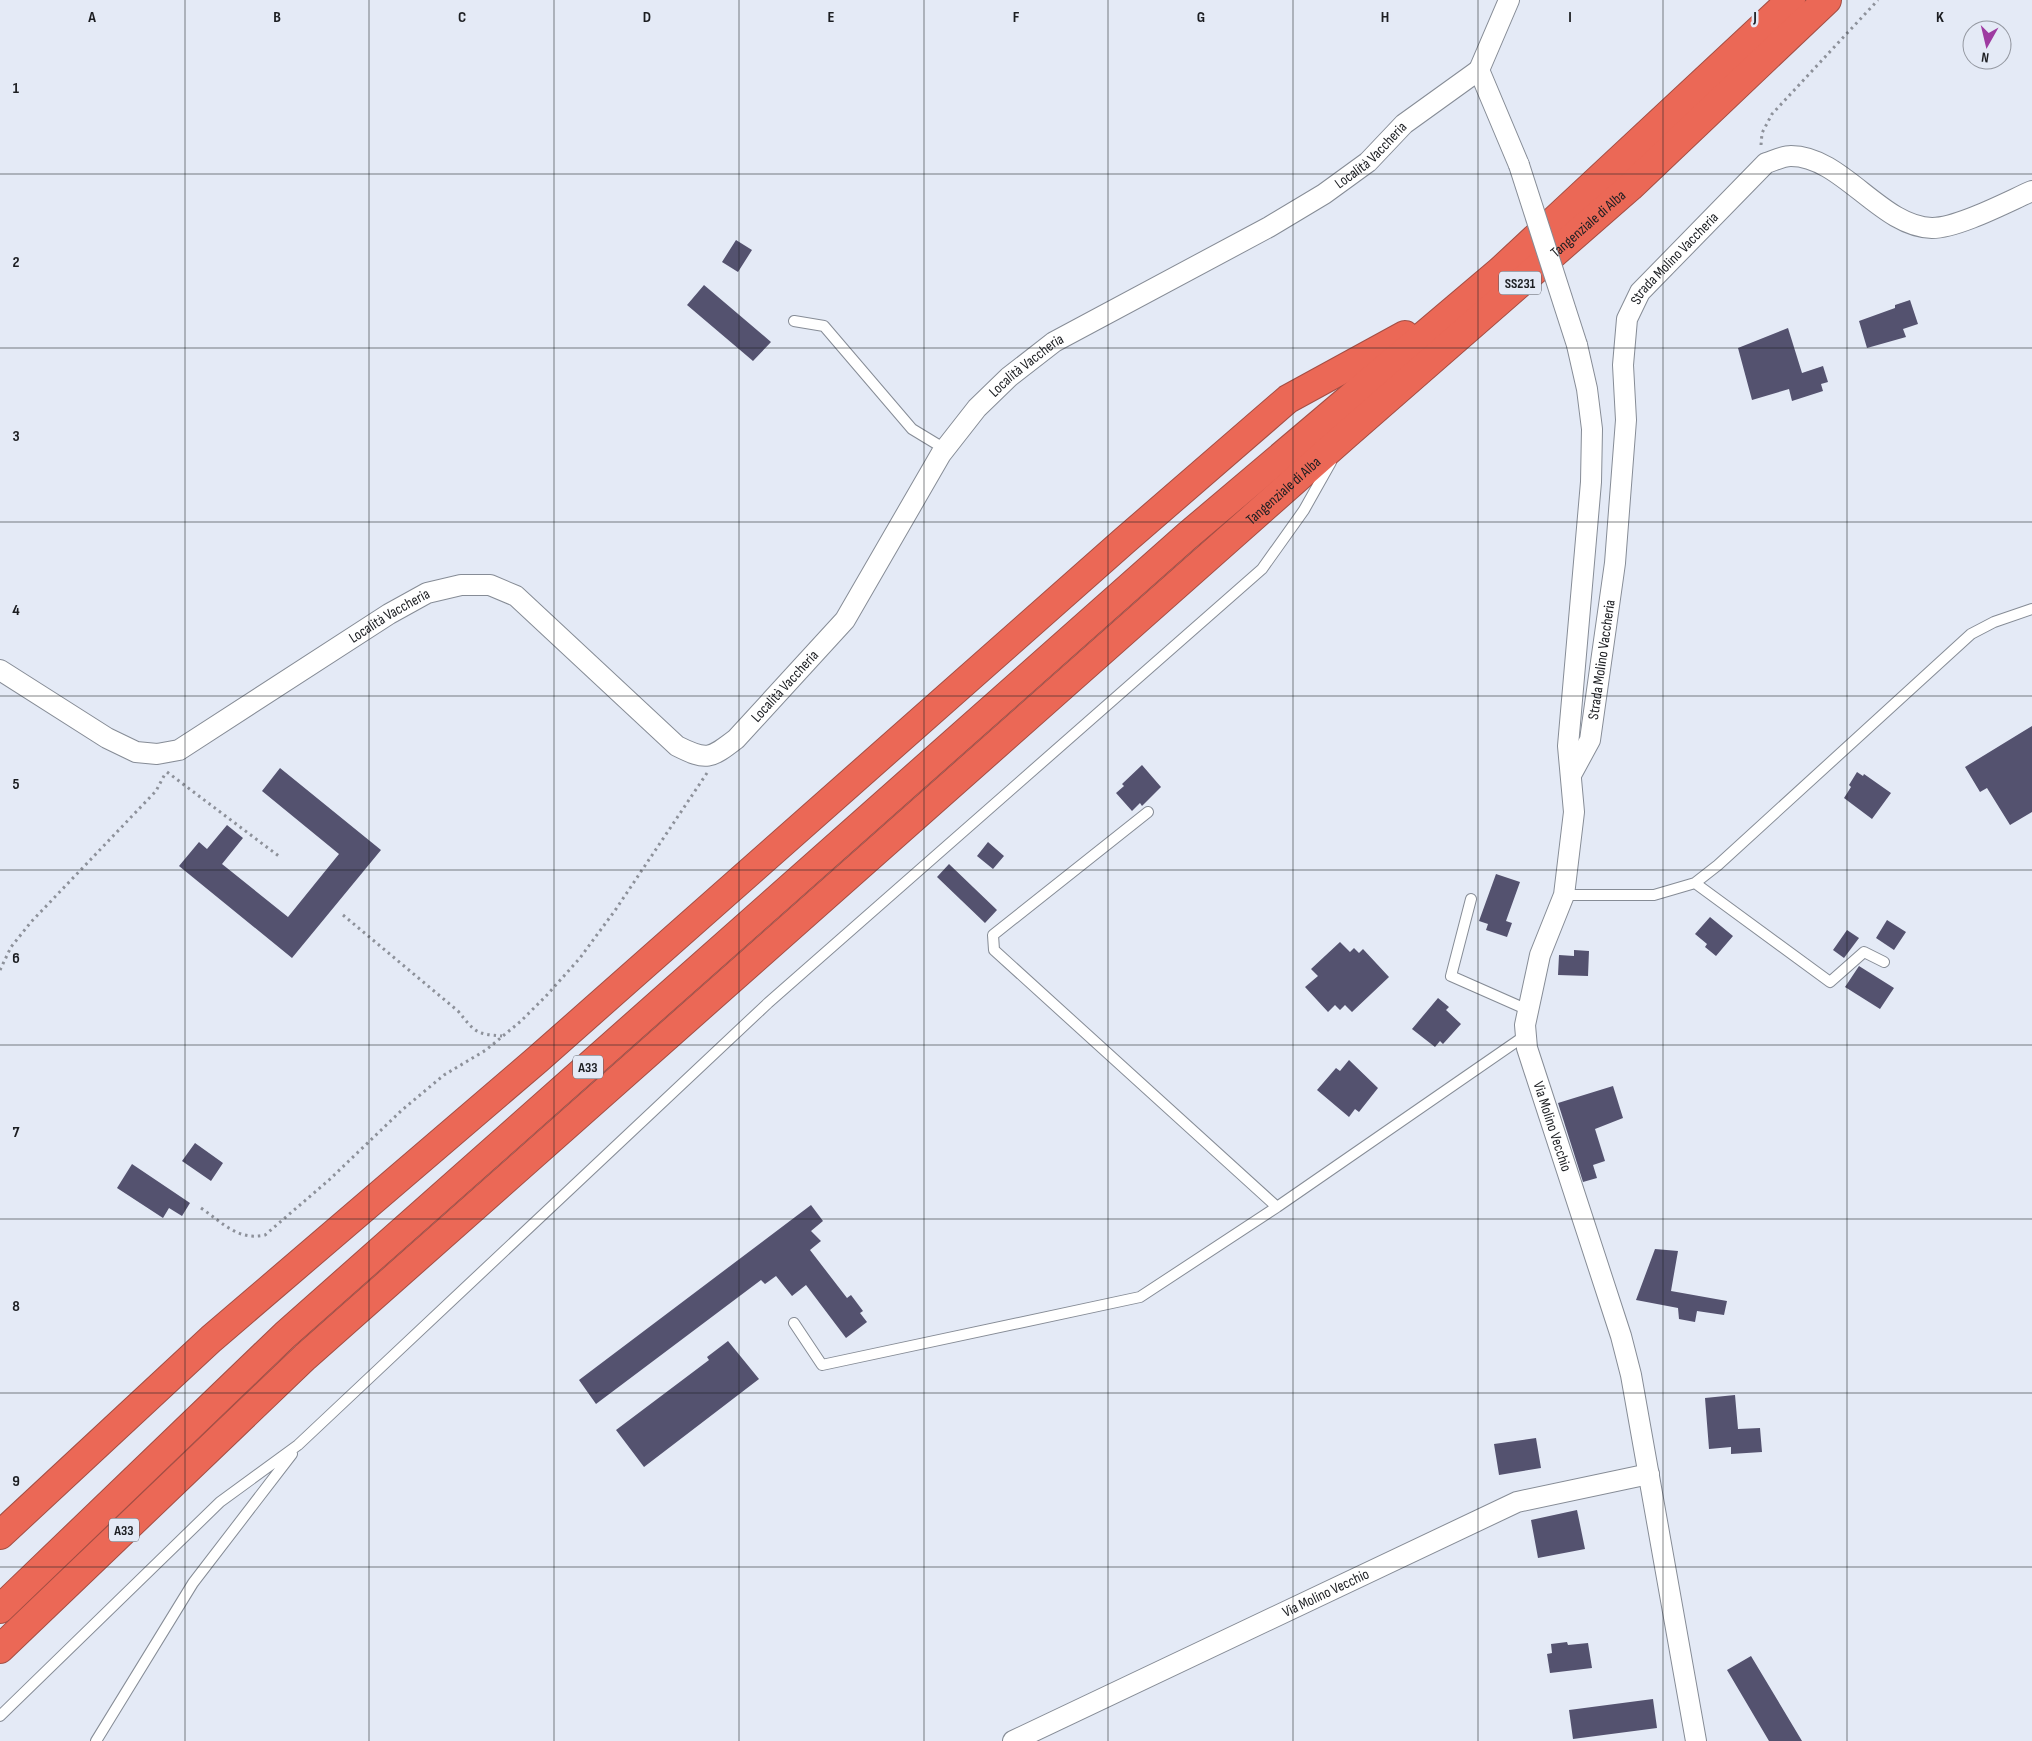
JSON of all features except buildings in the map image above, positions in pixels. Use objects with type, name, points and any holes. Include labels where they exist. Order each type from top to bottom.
[{"type":"highway","name":"SS231","points":[[1187,536],[1500,270],[1791,0]]},
{"type":"highway","name":"Tangenziale di Alba","points":[[1206,558],[1630,187],[1826,0]]},
{"type":"highway","points":[[0,1535],[211,1339],[538,1059],[1116,547],[1288,399],[1399,339],[1500,270]]},
{"type":"highway","name":"A33","points":[[0,1609],[285,1335],[1187,536]]},
{"type":"highway","name":"A33","points":[[0,1648],[305,1357],[1206,558]]},
{"type":"street","points":[[1479,70],[1509,0]]},
{"type":"street","name":"Strada Molino Vaccheria","points":[[1479,70],[1519,165],[1577,344],[1587,388],[1592,429],[1591,482],[1568,746],[1571,775]]},
{"type":"street","name":"Località Vaccheria","points":[[0,670],[107,738],[136,752],[157,754],[179,750],[389,614],[427,594],[461,585],[490,585],[516,596],[677,746],[699,757],[716,755],[736,739],[845,620],[945,449],[977,408],[1009,376],[1054,342],[1269,227],[1324,194],[1368,162],[1404,124],[1479,70]]},
{"type":"street","points":[[1766,163],[1791,156],[1822,164],[1901,220],[1932,228],[1962,221],[2032,191]]},
{"type":"street","name":"Strada Molino Vaccheria","points":[[1571,775],[1590,740],[1614,563],[1626,420],[1623,365],[1627,319],[1640,292],[1766,163]]},
{"type":"street","name":"Via Molino Vecchio","points":[[1571,775],[1574,812],[1564,895],[1540,955],[1528,1010],[1527,1048],[1621,1336],[1631,1375],[1696,1741]]},
{"type":"street","name":"Via Molino Vecchio","points":[[1013,1741],[1518,1502],[1648,1474]]},
{"type":"lane","points":[[794,321],[824,326],[912,429],[945,449]]},
{"type":"lane","points":[[0,1716],[220,1502],[298,1445],[768,1003],[1262,569],[1304,510],[1346,435]]},
{"type":"lane","points":[[1564,895],[1654,895],[1695,883],[1718,865],[1971,634],[1994,622],[2032,608]]},
{"type":"lane","points":[[1148,812],[992,935],[994,950],[1276,1207]]},
{"type":"lane","points":[[1695,883],[1830,982],[1864,952],[1884,962]]},
{"type":"lane","points":[[1471,899],[1451,976],[1528,1010]]},
{"type":"lane","points":[[794,1322],[822,1365],[1140,1297],[1276,1207],[1526,1035]]},
{"type":"lane","points":[[96,1741],[193,1583],[298,1445]]},
{"type":"path","points":[[1766,163],[1761,148],[1762,133],[1772,114],[1878,0]]},
{"type":"path","points":[[201,1208],[240,1236],[252,1238],[265,1235],[329,1180],[416,1098],[444,1075],[486,1050],[502,1036],[546,996],[585,951],[616,909],[705,778],[716,755]]},
{"type":"path","points":[[0,970],[11,947],[31,922],[156,791],[166,771],[280,857]]},
{"type":"path","points":[[343,915],[458,1011],[474,1030],[482,1035],[502,1036]]}]
